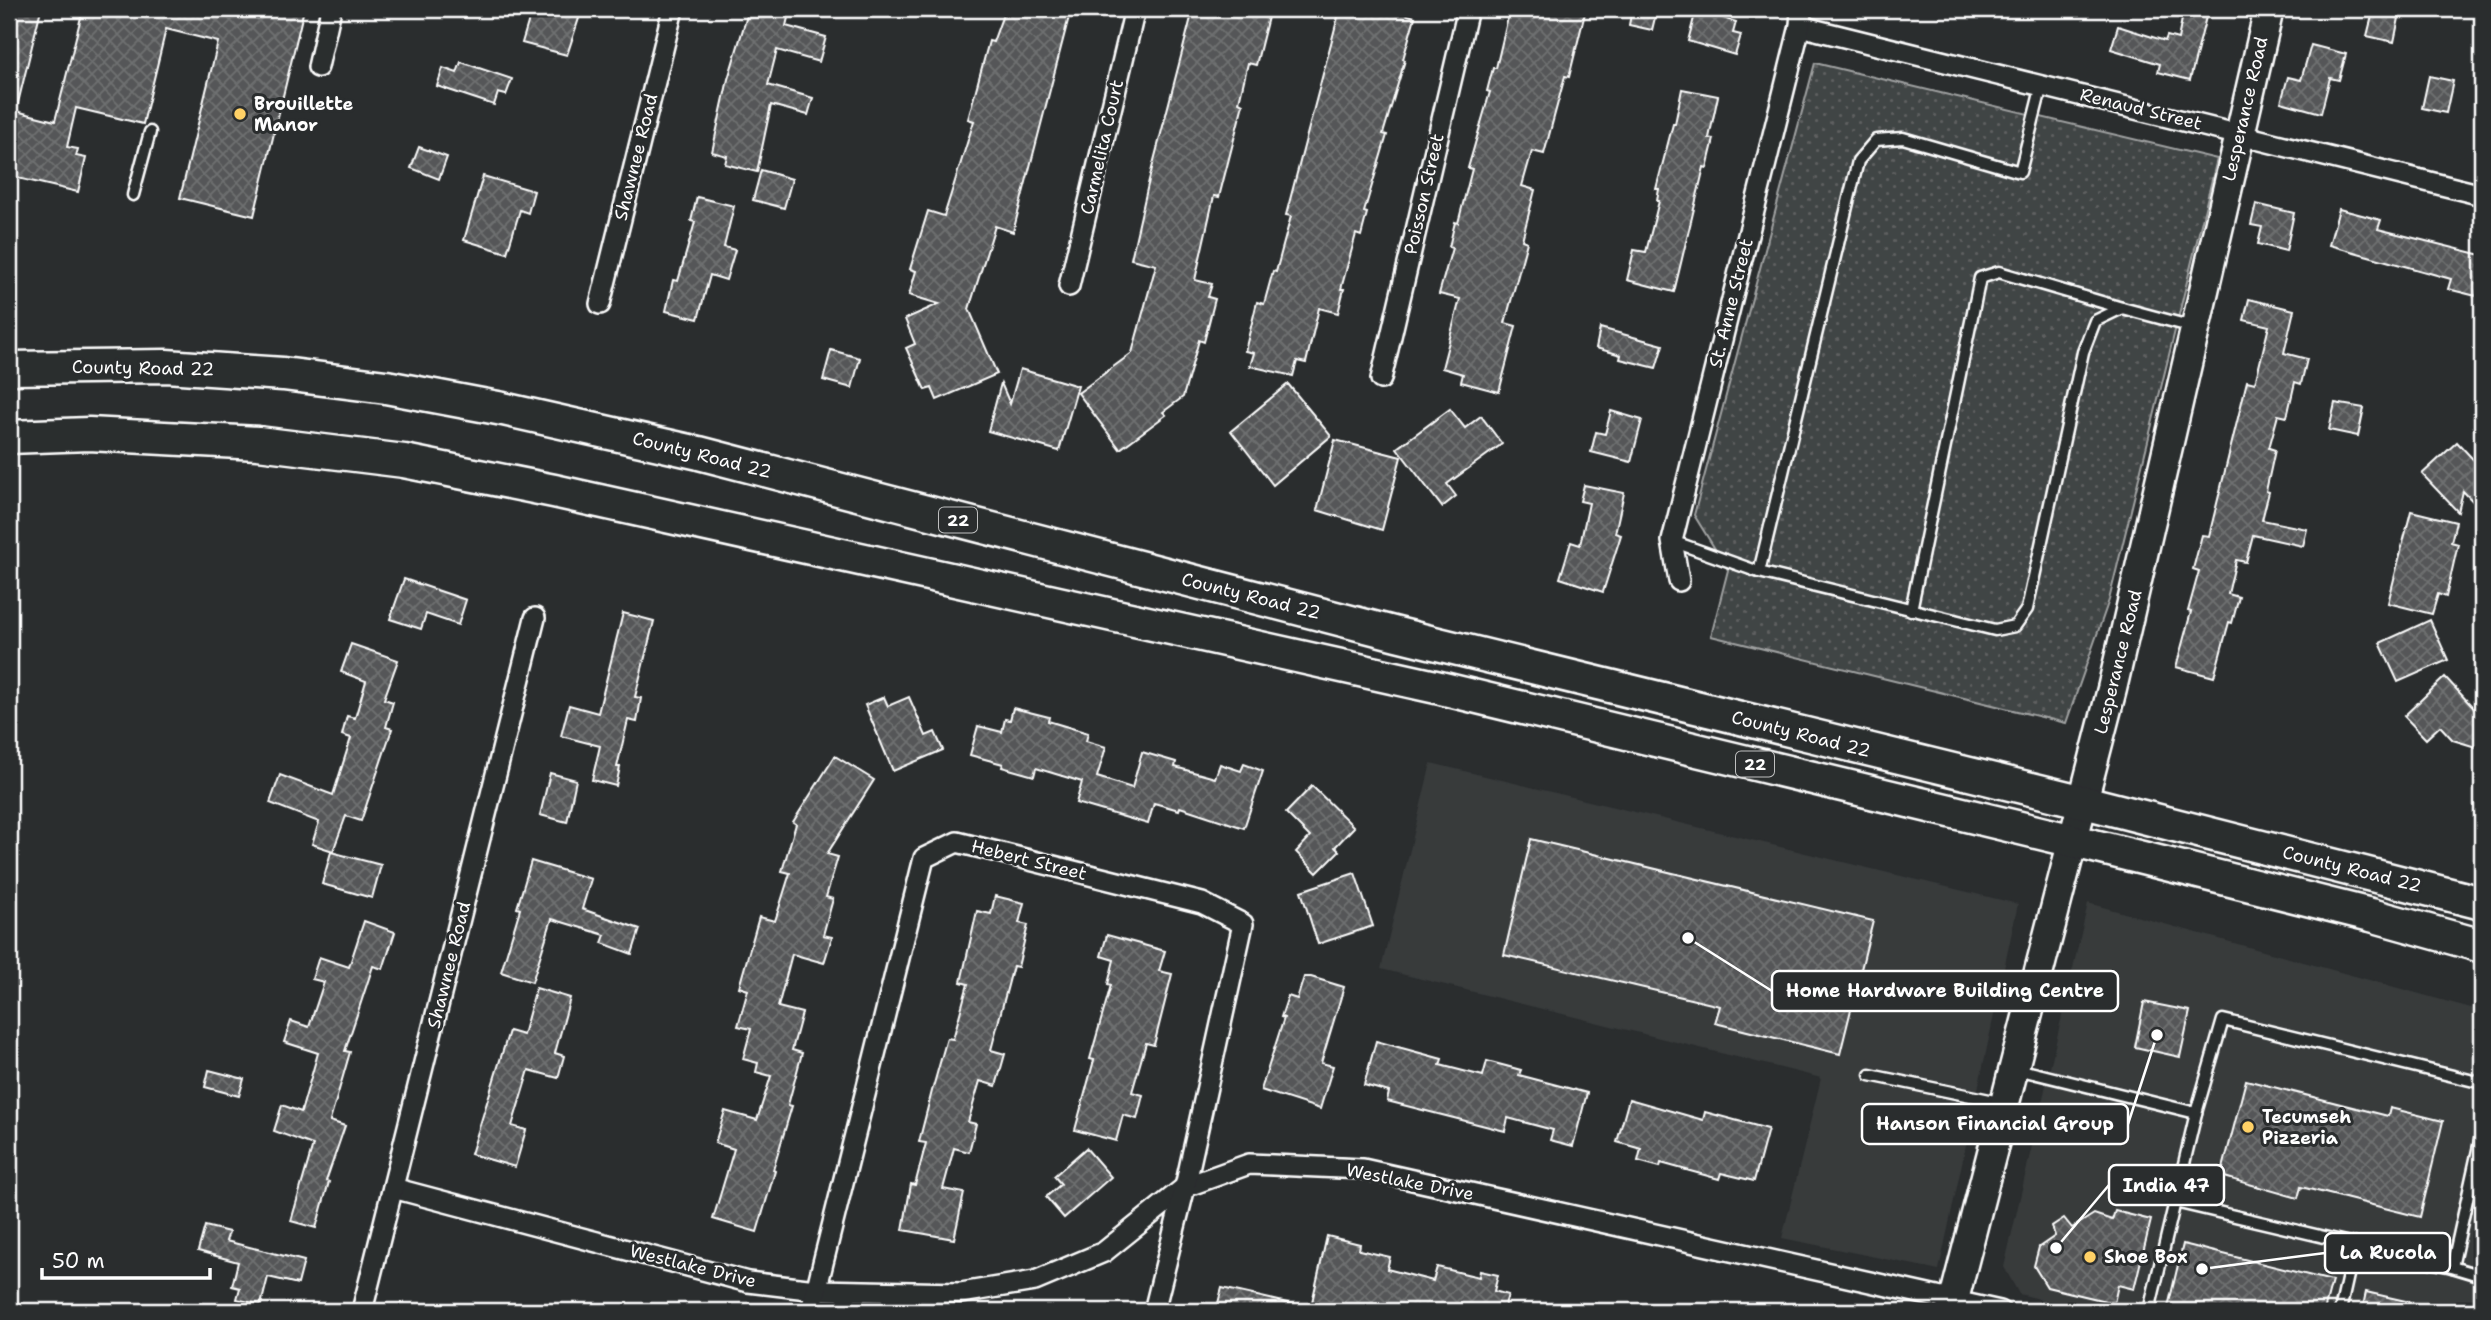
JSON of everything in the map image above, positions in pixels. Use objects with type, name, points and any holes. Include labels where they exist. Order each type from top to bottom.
[{"type":"main road","name":"Lesperance Road","points":[[1953,1305],[2084,802],[2197,328],[2238,134],[2269,9]]},
{"type":"main road","name":"County Road 22","points":[[9,368],[166,366],[283,374],[386,387],[503,409],[699,453],[1397,634],[2084,802],[2482,903]]},
{"type":"main road","name":"22","points":[[9,437],[89,434],[258,443],[404,461],[554,491],[1256,645],[2074,841],[2371,915],[2482,946]]},
{"type":"street","points":[[318,67],[331,9]]},
{"type":"street","name":"Shawnee Road","points":[[600,304],[673,9]]},
{"type":"street","name":"Carmelita Court","points":[[1069,286],[1135,9]]},
{"type":"street","name":"Poisson Street","points":[[1381,379],[1468,9]]},
{"type":"street","name":"St. Anne Street","points":[[1679,581],[1672,541],[1800,17],[1814,9]]},
{"type":"street","name":"Renaud Street","points":[[1800,17],[2042,85],[2482,195]]},
{"type":"street","name":"Shawnee Road","points":[[362,1311],[535,618]]},
{"type":"street","name":"Hebert Street","points":[[810,1311],[924,858],[957,842],[1202,903],[1243,924],[1185,1187]]},
{"type":"street","name":"Westlake Drive","points":[[393,1188],[748,1282],[816,1290],[961,1293],[1035,1281],[1104,1252],[1185,1187],[1249,1164],[1363,1169],[1953,1305],[2000,1311]]},
{"type":"street","points":[[1154,1311],[1185,1187]]},
{"type":"lane","points":[[1759,572],[1858,161],[1876,140],[1903,138],[2020,172],[2042,85]]},
{"type":"lane","points":[[133,195],[150,132]]},
{"type":"lane","points":[[1911,610],[1980,278],[1999,272],[2197,328]]},
{"type":"lane","points":[[1672,541],[1759,572],[1911,610],[1996,630],[2015,626],[2027,609],[2083,352],[2095,321],[2122,308]]},
{"type":"lane","points":[[2149,1311],[2196,1113],[2224,1020],[2482,1083]]},
{"type":"lane","points":[[2014,1068],[2196,1113]]},
{"type":"lane","points":[[1870,1075],[2004,1103]]},
{"type":"lane","points":[[2452,1267],[2482,1132]]},
{"type":"lane","points":[[2175,1202],[2482,1276]]},
{"type":"lane","points":[[2340,1311],[2355,1244]]},
{"type":"shaded area","points":[[1815,63],[2217,159],[2109,600],[2066,723],[1711,636],[1728,570],[1694,515]]},
{"type":"shaded area","points":[[1431,763],[2018,904],[1939,1270],[1782,1238],[1821,1078],[1381,969]]},
{"type":"shaded area","points":[[2088,903],[2482,1011],[2482,1311],[2089,1311],[2019,1294],[2004,1267]]},
{"type":"building","name":"Brouillette Manor","points":[[9,9],[41,9],[16,111],[55,121],[83,9],[304,9],[254,216],[180,198],[218,42],[166,29],[143,124],[76,108],[67,147],[78,149],[76,156],[86,158],[78,192],[9,176]]},
{"type":"building","points":[[532,9],[582,9],[567,55],[522,43]]},
{"type":"building","points":[[749,9],[790,9],[786,26],[826,37],[819,62],[777,50],[768,85],[813,98],[808,115],[771,105],[757,172],[725,164],[727,156],[712,152],[728,79]]},
{"type":"building","points":[[1005,9],[1071,9],[1013,232],[995,226],[969,309],[997,374],[937,400],[932,388],[925,390],[906,348],[915,344],[905,319],[939,304],[909,295],[916,271],[910,269],[928,211],[944,216],[974,121],[968,119],[989,41],[993,42]]},
{"type":"building","points":[[1210,9],[1270,9],[1256,65],[1248,63],[1239,102],[1243,104],[1219,197],[1214,196],[1195,280],[1212,284],[1208,297],[1215,299],[1204,342],[1199,340],[1183,397],[1163,412],[1166,415],[1120,449],[1078,393],[1132,353],[1156,265],[1131,259],[1193,10],[1208,14]]},
{"type":"building","points":[[1340,9],[1387,9],[1415,17],[1383,134],[1387,135],[1364,212],[1367,213],[1361,236],[1356,234],[1341,289],[1344,289],[1338,313],[1319,308],[1306,363],[1297,361],[1293,376],[1250,366],[1254,353],[1245,351],[1257,302],[1264,304],[1273,271],[1276,272],[1291,216],[1286,215]]},
{"type":"building","points":[[1510,9],[1586,9],[1569,77],[1565,76],[1544,154],[1532,151],[1522,186],[1535,190],[1522,240],[1527,242],[1505,323],[1516,326],[1499,392],[1461,382],[1463,374],[1442,368],[1460,299],[1439,294],[1452,248],[1449,247],[1455,222],[1458,223],[1472,169],[1468,168],[1490,92],[1487,91],[1493,68],[1496,68]]},
{"type":"building","points":[[1632,9],[1657,9],[1652,30],[1629,25]]},
{"type":"building","points":[[2184,9],[2208,9],[2190,80],[2158,72],[2160,64],[2111,49],[2118,26],[2165,41],[2167,36],[2178,39]]},
{"type":"building","points":[[1696,10],[1736,22],[1733,33],[1741,35],[1735,55],[1688,41]]},
{"type":"building","points":[[2373,12],[2399,18],[2394,42],[2367,36]]},
{"type":"building","points":[[2311,45],[2346,54],[2339,80],[2330,78],[2321,113],[2281,102],[2288,77],[2301,80]]},
{"type":"building","points":[[461,62],[512,79],[506,95],[498,93],[494,105],[437,86],[443,68],[457,73]]},
{"type":"building","points":[[2429,76],[2453,81],[2446,113],[2422,108]]},
{"type":"building","points":[[1682,89],[1718,96],[1709,138],[1714,139],[1707,168],[1704,167],[1674,292],[1627,280],[1634,250],[1646,252],[1659,201],[1659,189],[1656,189]]},
{"type":"building","points":[[419,147],[447,157],[439,179],[411,168]]},
{"type":"building","points":[[761,170],[792,179],[784,208],[753,200]]},
{"type":"building","points":[[483,176],[534,191],[528,213],[520,210],[507,253],[464,240]]},
{"type":"building","points":[[697,197],[734,206],[724,247],[735,250],[726,280],[710,275],[698,319],[666,311],[673,280],[678,281],[695,222],[691,221]]},
{"type":"building","points":[[2256,204],[2294,213],[2286,251],[2258,244],[2262,227],[2251,225]]},
{"type":"building","points":[[2339,209],[2381,220],[2378,229],[2482,255],[2482,272],[2476,296],[2448,289],[2451,279],[2329,245]]},
{"type":"building","points":[[2249,299],[2294,310],[2284,353],[2307,359],[2301,384],[2295,382],[2287,417],[2278,415],[2269,448],[2275,450],[2262,520],[2307,529],[2303,546],[2253,535],[2246,562],[2236,560],[2228,594],[2239,597],[2214,677],[2176,667],[2191,612],[2188,611],[2199,571],[2193,569],[2202,535],[2209,536],[2247,381],[2255,383],[2269,326],[2244,320]]},
{"type":"building","points":[[1600,328],[1663,345],[1656,368],[1620,359],[1621,355],[1596,348]]},
{"type":"building","points":[[831,350],[860,358],[852,388],[823,380]]},
{"type":"building","points":[[1020,369],[1078,386],[1059,451],[988,431],[1001,383],[1010,404]]},
{"type":"building","points":[[1288,384],[1331,436],[1273,485],[1231,431]]},
{"type":"building","points":[[2335,403],[2364,408],[2358,436],[2329,430]]},
{"type":"building","points":[[1450,409],[1465,428],[1481,416],[1502,444],[1447,484],[1456,496],[1442,507],[1397,448]]},
{"type":"building","points":[[1611,411],[1642,420],[1631,462],[1591,452],[1596,432],[1605,434]]},
{"type":"building","points":[[1335,440],[1401,457],[1382,530],[1317,510]]},
{"type":"building","points":[[2457,442],[2482,469],[2482,511],[2463,491],[2458,512],[2422,474]]},
{"type":"building","points":[[1584,485],[1624,493],[1615,533],[1621,535],[1603,592],[1560,578],[1571,542],[1580,545],[1589,503],[1580,501]]},
{"type":"building","points":[[2411,511],[2456,522],[2451,542],[2458,544],[2446,597],[2438,594],[2432,614],[2388,603]]},
{"type":"building","points":[[404,579],[466,600],[458,625],[426,614],[421,629],[390,619]]},
{"type":"building","points":[[623,613],[654,621],[635,697],[641,698],[637,722],[628,720],[617,767],[620,767],[616,786],[592,780],[600,746],[561,736],[569,705],[598,713]]},
{"type":"building","points":[[2430,620],[2448,660],[2398,682],[2380,643]]},
{"type":"building","points":[[351,644],[398,660],[384,699],[393,702],[386,727],[392,729],[361,821],[346,816],[333,851],[312,844],[319,822],[270,803],[280,775],[333,795],[351,738],[342,735],[347,716],[355,718],[366,681],[341,672]]},
{"type":"building","points":[[2445,677],[2482,717],[2482,749],[2453,740],[2440,726],[2426,739],[2404,716]]},
{"type":"building","points":[[884,697],[888,706],[909,697],[926,736],[935,732],[943,750],[893,771],[865,705]]},
{"type":"building","points":[[1013,708],[1049,717],[1048,721],[1088,733],[1086,741],[1106,747],[1097,777],[1132,788],[1142,752],[1176,762],[1175,767],[1215,778],[1220,764],[1241,771],[1244,764],[1263,771],[1244,828],[1180,807],[1179,810],[1154,803],[1148,824],[1076,803],[1082,782],[1036,768],[1034,776],[970,755],[978,726],[1002,732],[1005,719],[1010,720]]},
{"type":"building","points":[[835,756],[874,780],[827,854],[838,857],[826,897],[833,899],[823,935],[832,937],[824,963],[792,954],[778,1007],[802,1013],[792,1050],[802,1053],[788,1105],[792,1106],[757,1232],[713,1219],[734,1149],[715,1143],[725,1111],[757,1120],[771,1076],[756,1072],[758,1063],[743,1059],[751,1029],[738,1026],[748,990],[739,987],[759,917],[775,921],[790,873],[782,871],[796,824],[793,822]]},
{"type":"building","points":[[550,773],[576,780],[567,822],[540,815]]},
{"type":"building","points":[[1312,786],[1354,827],[1335,847],[1339,851],[1317,873],[1296,852],[1310,837],[1286,813]]},
{"type":"building","points":[[1531,839],[1873,921],[1840,1054],[1715,1023],[1720,1006],[1504,955]]},
{"type":"building","points":[[331,852],[381,865],[372,898],[322,884]]},
{"type":"building","points":[[531,861],[591,879],[582,909],[640,929],[632,954],[602,943],[605,935],[552,919],[532,982],[501,972]]},
{"type":"building","points":[[1355,873],[1373,926],[1318,944],[1301,891]]},
{"type":"building","points":[[995,896],[1024,903],[1019,923],[1028,925],[1018,967],[1013,966],[991,1050],[1005,1054],[996,1086],[980,1081],[968,1122],[976,1124],[969,1152],[954,1148],[943,1189],[964,1193],[954,1239],[903,1230],[911,1184],[915,1185],[926,1143],[919,1142],[932,1091],[947,1038],[953,1039],[968,984],[961,982],[977,911],[991,914]]},
{"type":"building","points":[[364,921],[395,932],[383,969],[373,966],[345,1051],[350,1052],[330,1121],[345,1126],[326,1181],[329,1182],[316,1228],[291,1221],[313,1145],[274,1131],[282,1105],[301,1112],[318,1053],[284,1042],[291,1021],[309,1027],[324,982],[312,979],[319,957],[349,967]]},
{"type":"building","points":[[1107,935],[1165,951],[1159,971],[1172,974],[1154,1045],[1146,1043],[1132,1092],[1143,1095],[1137,1119],[1123,1115],[1116,1141],[1075,1130],[1094,1060],[1090,1059],[1111,985],[1108,984],[1114,960],[1101,956]]},
{"type":"building","points":[[1304,977],[1344,987],[1321,1063],[1333,1066],[1320,1109],[1261,1090],[1284,1018],[1281,1017],[1288,996],[1297,999]]},
{"type":"building","points":[[536,988],[570,998],[555,1053],[564,1056],[558,1078],[529,1070],[512,1126],[526,1130],[515,1167],[471,1154],[509,1031],[523,1035]]},
{"type":"building","points":[[2144,1002],[2190,1011],[2180,1057],[2135,1047]]},
{"type":"building","points":[[1376,1041],[1442,1059],[1440,1065],[1483,1076],[1487,1061],[1521,1070],[1519,1075],[1587,1093],[1573,1146],[1550,1140],[1553,1130],[1508,1118],[1505,1131],[1387,1101],[1389,1092],[1364,1085]]},
{"type":"building","points":[[209,1070],[244,1079],[239,1096],[205,1087]]},
{"type":"building","points":[[2246,1080],[2388,1116],[2390,1108],[2443,1121],[2420,1217],[2301,1187],[2298,1198],[2221,1176]]},
{"type":"building","points":[[1629,1099],[1703,1120],[1705,1112],[1768,1129],[1754,1181],[1721,1173],[1719,1179],[1661,1163],[1660,1167],[1638,1161],[1641,1149],[1617,1142]]},
{"type":"building","points":[[1086,1148],[1111,1177],[1064,1218],[1046,1197],[1061,1184],[1054,1176]]},
{"type":"building","name":"Shoe Box","points":[[2115,1211],[2151,1220],[2134,1289],[2118,1285],[2114,1303],[2047,1287],[2034,1266],[2039,1247],[2055,1236],[2052,1226],[2064,1218],[2072,1228],[2094,1214],[2112,1220]]},
{"type":"building","points":[[205,1226],[229,1232],[226,1241],[304,1261],[298,1284],[268,1277],[261,1305],[237,1299],[240,1288],[232,1286],[238,1262],[198,1251]]},
{"type":"building","points":[[1327,1236],[1360,1244],[1359,1250],[1390,1257],[1387,1269],[1433,1281],[1437,1267],[1479,1277],[1480,1271],[1498,1275],[1494,1291],[1508,1295],[1503,1311],[1375,1311],[1350,1306],[1349,1311],[1310,1311]]},
{"type":"building","points":[[2183,1244],[2332,1281],[2324,1311],[2186,1311],[2168,1307]]},
{"type":"building","points":[[1222,1288],[1292,1304],[1291,1311],[1216,1311]]},
{"type":"building","points":[[2366,1292],[2419,1304],[2418,1311],[2362,1311]]},
{"type":"place","name":"Brouillette Manor","points":[[240,114]]},
{"type":"place","name":"Home Hardware Building Centre","points":[[1688,938]]},
{"type":"place","name":"Hanson Financial Group","points":[[2157,1035]]},
{"type":"place","name":"Tecumseh Pizzeria","points":[[2248,1127]]},
{"type":"place","name":"India 47","points":[[2056,1248]]},
{"type":"place","name":"Shoe Box","points":[[2090,1257]]},
{"type":"place","name":"La Rucola","points":[[2202,1269]]}]
